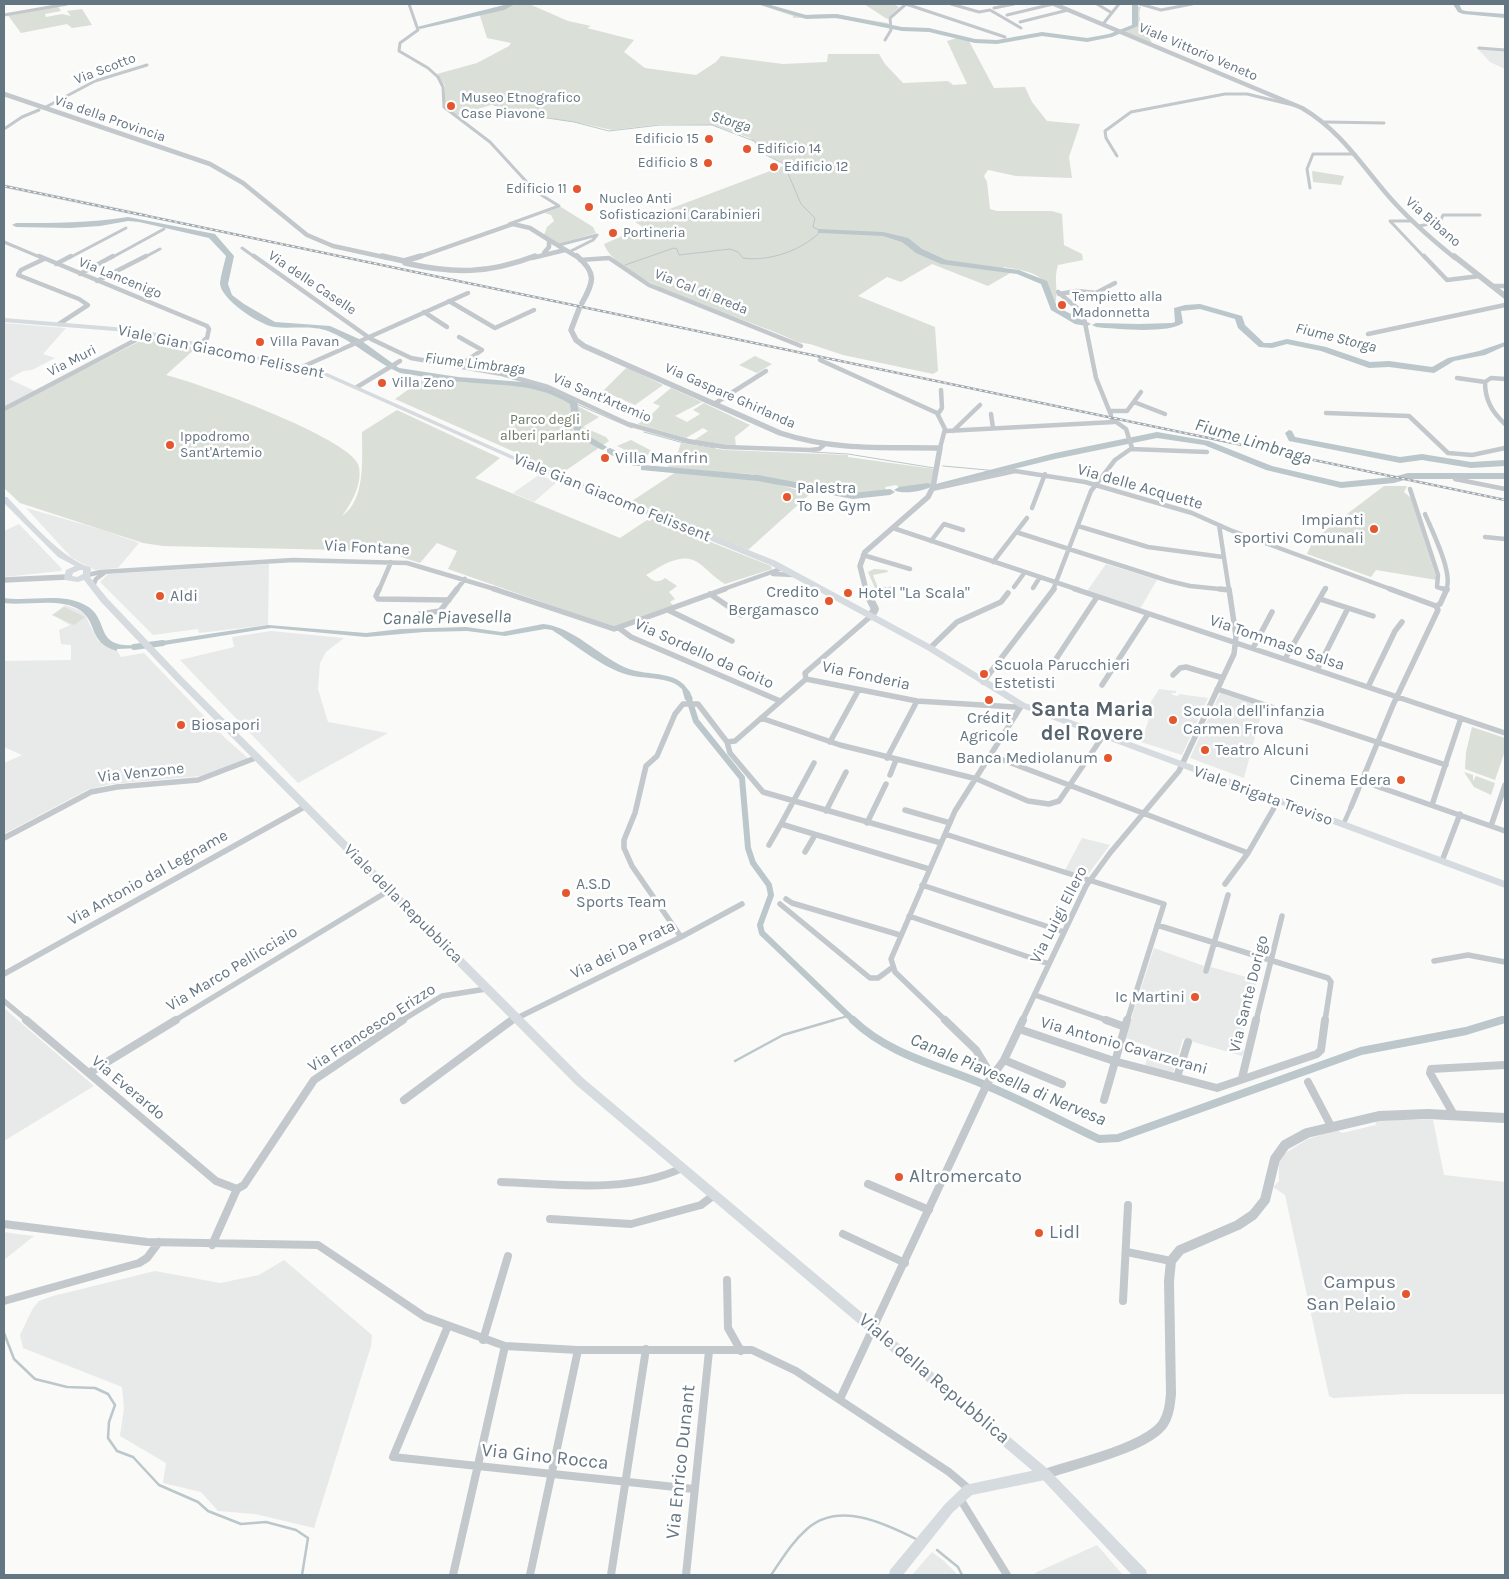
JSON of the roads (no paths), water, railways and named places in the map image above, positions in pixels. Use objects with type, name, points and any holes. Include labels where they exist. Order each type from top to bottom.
[{"type":"main road","name":"Viale Gian Giacomo Felissent","points":[[4,320],[149,333],[302,367],[357,387],[516,459],[783,568],[930,648],[1022,705]]},
{"type":"main road","name":"Viale della Repubblica","points":[[4,499],[61,555],[84,574],[104,600]]},
{"type":"main road","name":"Viale della Repubblica","points":[[61,555],[69,573],[84,574]]},
{"type":"main road","points":[[69,573],[84,574]]},
{"type":"main road","name":"Viale della Repubblica","points":[[84,574],[104,600],[148,646],[579,1081],[1045,1474],[1141,1575]]},
{"type":"main road","name":"Viale Brigata Treviso","points":[[1022,705],[1505,885]]},
{"type":"main road","points":[[895,1575],[964,1494],[1045,1474]]},
{"type":"street","points":[[4,15],[67,4]]},
{"type":"street","points":[[389,258],[412,260],[559,206],[535,190],[490,142],[442,105],[444,88],[434,71],[397,48],[403,40],[417,32],[419,27],[409,4]]},
{"type":"street","points":[[885,40],[890,33],[890,18],[906,4],[1005,37]]},
{"type":"street","points":[[951,4],[979,12],[990,10],[1021,28]]},
{"type":"street","points":[[994,8],[1014,4]]},
{"type":"street","points":[[1007,15],[1053,4]]},
{"type":"street","name":"Viale Vittorio Veneto","points":[[1053,4],[1263,92]]},
{"type":"street","points":[[1097,4],[1112,13]]},
{"type":"street","points":[[1103,24],[1119,4]]},
{"type":"street","points":[[1140,4],[1161,10],[1192,4]]},
{"type":"street","points":[[1020,22],[1068,10]]},
{"type":"street","points":[[1479,48],[1505,50]]},
{"type":"street","name":"Via Scotto","points":[[44,108],[96,81],[147,65]]},
{"type":"street","name":"Via Bibano","points":[[1263,92],[1294,105],[1325,122],[1355,154],[1396,205],[1505,296]]},
{"type":"street","points":[[1117,156],[1106,138],[1105,131],[1116,121],[1135,110],[1230,93],[1248,94],[1294,105]]},
{"type":"street","name":"Via della Provincia","points":[[4,94],[210,164],[242,183],[313,238],[333,246],[389,258]]},
{"type":"street","points":[[4,129],[22,117],[39,110]]},
{"type":"street","points":[[1325,122],[1384,123]]},
{"type":"street","points":[[1310,188],[1308,169],[1313,154],[1355,154]]},
{"type":"street","name":"Via Bibano","points":[[1419,226],[1440,222],[1443,215],[1480,215]]},
{"type":"street","points":[[525,225],[524,221],[528,217]]},
{"type":"street","points":[[1412,220],[1390,221],[1447,280],[1480,276]]},
{"type":"street","points":[[507,225],[525,225],[559,245],[587,266],[596,260]]},
{"type":"street","points":[[56,264],[126,228]]},
{"type":"street","points":[[80,274],[164,229]]},
{"type":"street","points":[[389,258],[437,269],[460,272],[487,271],[512,265],[544,253],[567,251],[594,240],[597,235],[590,235],[559,245]]},
{"type":"street","points":[[544,253],[549,246],[549,240]]},
{"type":"street","name":"Via Lancenigo","points":[[4,242],[206,326],[209,329],[208,336],[200,344]]},
{"type":"street","name":"Via delle Caselle","points":[[242,248],[322,302],[369,337]]},
{"type":"street","points":[[97,281],[160,249]]},
{"type":"street","points":[[436,252],[423,260],[425,265],[437,269]]},
{"type":"street","name":"Via Cal di Breda","points":[[580,260],[609,258],[649,285],[802,346]]},
{"type":"street","points":[[44,259],[21,270],[18,275],[79,298],[88,305],[59,324]]},
{"type":"street","name":"Via Gaspare Ghirlanda","points":[[587,266],[592,280],[572,324],[573,335],[584,346],[780,434],[824,446],[940,450]]},
{"type":"street","points":[[1115,283],[1096,293],[1077,291],[1058,293],[1082,313],[1097,380],[1112,417],[1125,428],[1130,439],[1131,450]]},
{"type":"street","points":[[1492,286],[1505,286]]},
{"type":"street","points":[[302,367],[468,293]]},
{"type":"street","points":[[449,301],[495,328],[534,310]]},
{"type":"street","points":[[1368,334],[1505,305]]},
{"type":"street","points":[[424,312],[447,327]]},
{"type":"street","name":"Via Muri","points":[[4,408],[149,333]]},
{"type":"street","name":"Via Sant'Artemio","points":[[369,337],[412,358],[508,375],[548,387],[628,424],[688,441],[738,447],[810,450],[824,446]]},
{"type":"street","points":[[459,337],[482,350],[469,357],[459,366]]},
{"type":"street","points":[[400,361],[404,355]]},
{"type":"street","points":[[357,387],[400,361],[412,358]]},
{"type":"street","points":[[805,676],[871,616],[875,609],[859,568],[863,554],[924,502],[932,489],[946,431],[943,421],[938,414],[820,360]]},
{"type":"street","points":[[714,404],[766,371]]},
{"type":"street","points":[[1457,378],[1485,382],[1491,378],[1505,379]]},
{"type":"street","points":[[1485,382],[1485,395],[1489,405],[1505,424]]},
{"type":"street","points":[[938,414],[942,408],[941,390]]},
{"type":"street","points":[[946,431],[1112,417],[1127,411],[1142,392]]},
{"type":"street","points":[[1134,402],[1165,414]]},
{"type":"street","points":[[954,431],[980,405]]},
{"type":"street","points":[[1326,413],[1410,416],[1444,451],[1451,454],[1472,455],[1505,448]]},
{"type":"street","points":[[991,414],[993,428]]},
{"type":"street","points":[[983,682],[1023,632],[1058,583],[1095,485],[1117,458],[1131,450],[1207,452]]},
{"type":"street","name":"Via delle Acquette","points":[[932,489],[1012,471],[1045,474],[1095,485],[1183,510],[1436,606]]},
{"type":"street","points":[[1032,508],[1045,474]]},
{"type":"street","points":[[1455,479],[1505,490]]},
{"type":"street","points":[[1410,489],[1438,575],[1437,587],[1447,590]]},
{"type":"street","points":[[1343,825],[1397,697],[1438,610],[1436,606],[1440,604],[1449,585],[1448,574],[1425,514]]},
{"type":"street","points":[[993,562],[1027,518]]},
{"type":"street","points":[[931,541],[944,524],[963,530]]},
{"type":"street","points":[[1219,525],[1236,643]]},
{"type":"street","points":[[1078,526],[1148,547],[1223,557]]},
{"type":"street","name":"Via Tommaso Salsa","points":[[893,528],[1505,733]]},
{"type":"street","points":[[1016,532],[1179,584],[1229,590]]},
{"type":"street","points":[[1485,537],[1505,539]]},
{"type":"street","points":[[863,554],[910,569]]},
{"type":"street","name":"Via Fontane","points":[[84,574],[293,560],[391,562],[423,566],[610,629],[619,628]]},
{"type":"street","points":[[391,562],[376,596],[378,599],[449,600]]},
{"type":"street","points":[[619,628],[783,568]]},
{"type":"street","points":[[92,586],[96,579],[104,572]]},
{"type":"street","points":[[1014,587],[1025,572]]},
{"type":"street","points":[[4,580],[58,576],[69,573]]},
{"type":"street","points":[[764,575],[784,574],[800,577]]},
{"type":"street","points":[[1032,588],[1040,577]]},
{"type":"street","points":[[420,614],[440,611],[465,579]]},
{"type":"street","points":[[1285,659],[1326,588]]},
{"type":"street","points":[[930,648],[957,622],[1001,602],[1008,593]]},
{"type":"street","points":[[710,594],[741,615]]},
{"type":"street","points":[[1052,665],[1097,597]]},
{"type":"street","points":[[1320,599],[1372,616]]},
{"type":"street","points":[[861,610],[869,608],[872,602]]},
{"type":"street","points":[[1317,670],[1348,608]]},
{"type":"street","points":[[668,610],[732,641]]},
{"type":"street","points":[[1253,648],[1272,612]]},
{"type":"street","points":[[1102,685],[1148,614]]},
{"type":"street","points":[[1368,687],[1395,631],[1402,622]]},
{"type":"street","name":"Via Sordello da Goito","points":[[619,628],[631,637],[780,701]]},
{"type":"street","name":"Via Luigi Ellero","points":[[840,1399],[990,1079],[1004,1060],[1090,880],[1182,766],[1223,678],[1236,643]]},
{"type":"street","points":[[1174,675],[1180,668],[1186,667],[1223,678]]},
{"type":"street","name":"Via Fonderia","points":[[727,742],[735,740],[761,718],[805,676],[858,691],[917,701],[1014,707],[1022,705]]},
{"type":"street","points":[[1217,689],[1446,765]]},
{"type":"street","points":[[830,742],[858,691]]},
{"type":"street","points":[[887,758],[917,701]]},
{"type":"street","points":[[682,937],[632,866],[624,848],[624,840],[634,815],[646,766],[657,756],[676,714],[683,704],[695,702],[701,707],[727,742],[730,753],[763,792],[941,843]]},
{"type":"street","points":[[990,1079],[976,1050],[893,967],[891,954],[950,823],[974,779],[1022,705]]},
{"type":"street","points":[[761,718],[830,742],[974,779],[1029,801],[1042,804],[1060,801],[1103,736]]},
{"type":"street","points":[[1432,805],[1461,718]]},
{"type":"street","points":[[990,755],[1070,787],[1248,853]]},
{"type":"street","name":"Via Venzone","points":[[4,838],[91,792],[116,787],[198,780],[258,757]]},
{"type":"street","points":[[890,775],[896,760]]},
{"type":"street","points":[[768,845],[814,763]]},
{"type":"street","points":[[826,811],[846,772]]},
{"type":"street","points":[[1362,781],[1505,831]]},
{"type":"street","points":[[867,823],[886,784]]},
{"type":"street","points":[[1491,826],[1505,786]]},
{"type":"street","points":[[1225,884],[1248,853],[1278,801]]},
{"type":"street","name":"Via Antonio dal Legname","points":[[4,974],[306,806]]},
{"type":"street","points":[[905,810],[950,823]]},
{"type":"street","points":[[1442,861],[1460,814]]},
{"type":"street","points":[[781,824],[929,869]]},
{"type":"street","points":[[945,834],[1164,904],[1114,1061],[1104,1100]]},
{"type":"street","points":[[805,852],[815,835]]},
{"type":"street","points":[[922,885],[1064,932]]},
{"type":"street","name":"Via Marco Pellicciaio","points":[[89,1073],[390,890]]},
{"type":"street","points":[[1206,971],[1228,895]]},
{"type":"street","points":[[786,899],[792,903],[900,935]]},
{"type":"street","name":"Via dei Da Prata","points":[[404,1100],[515,1018],[682,937],[742,904]]},
{"type":"street","points":[[780,904],[870,978],[878,978],[893,967]]},
{"type":"street","points":[[909,916],[1050,964]]},
{"type":"street","name":"Via Sante Dorigo","points":[[1242,1078],[1282,916]]},
{"type":"street","points":[[1157,925],[1271,961]]},
{"type":"street","points":[[1434,961],[1468,955],[1505,962]]},
{"type":"street","name":"Via Antonio Cavarzerani","points":[[1019,1029],[1114,1061],[1217,1088],[1317,1054],[1321,1050],[1331,982],[1328,978],[1271,961]]},
{"type":"street","name":"Via Francesco Erizzo","points":[[212,1245],[237,1189],[244,1185],[314,1080],[433,1000],[442,996],[486,989]]},
{"type":"street","points":[[1035,995],[1125,1027]]},
{"type":"street","name":"Via Everardo","points":[[4,1001],[208,1174],[223,1184],[237,1189]]},
{"type":"street","points":[[1177,1077],[1188,1042]]},
{"type":"street","points":[[1004,1060],[1062,1084]]},
{"type":"street","points":[[1454,1115],[1430,1073],[1431,1069],[1505,1065]]},
{"type":"street","points":[[1308,1082],[1331,1126]]},
{"type":"street","points":[[1045,1474],[1115,1451],[1147,1437],[1164,1422],[1171,1406],[1169,1281],[1171,1261],[1180,1250],[1238,1225],[1253,1215],[1265,1200],[1279,1152],[1295,1139],[1331,1126],[1389,1115],[1454,1115],[1505,1118]]},
{"type":"street","points":[[501,1182],[609,1185],[668,1176],[682,1168]]},
{"type":"street","points":[[868,1184],[929,1210]]},
{"type":"street","points":[[550,1219],[631,1224],[701,1204],[714,1195]]},
{"type":"street","points":[[1124,1301],[1128,1205]]},
{"type":"street","points":[[4,1224],[159,1242],[212,1245],[318,1245],[425,1317],[483,1340],[505,1346],[578,1350],[752,1350],[781,1362],[949,1472],[964,1494],[1007,1575]]},
{"type":"street","points":[[843,1234],[905,1263]]},
{"type":"street","points":[[4,1301],[139,1263],[150,1254],[159,1242]]},
{"type":"street","points":[[1127,1252],[1171,1261]]},
{"type":"street","points":[[483,1340],[508,1256]]},
{"type":"street","points":[[727,1280],[728,1328],[741,1351]]},
{"type":"street","name":"Via Gino Rocca","points":[[448,1326],[393,1457],[694,1489]]},
{"type":"street","points":[[453,1575],[505,1346]]},
{"type":"street","points":[[530,1575],[578,1350]]},
{"type":"street","points":[[612,1575],[646,1350]]},
{"type":"street","name":"Via Enrico Dunant","points":[[686,1575],[709,1351]]},
{"type":"waterway","points":[[420,27],[504,8],[512,4]]},
{"type":"waterway","points":[[761,4],[806,17],[837,16],[902,29],[929,30],[975,41],[997,42],[1042,34],[1087,40],[1110,36],[1135,26],[1135,4]]},
{"type":"waterway","points":[[1456,4],[1460,11],[1465,13],[1505,16]]},
{"type":"waterway","name":"Storga","points":[[462,101],[487,102],[514,113],[574,122],[609,131],[660,125],[712,125],[754,141],[766,155],[784,164],[801,204],[815,218],[813,227],[821,231],[814,238],[795,249],[764,258],[743,258],[738,252],[730,249],[679,255],[677,249],[674,248],[625,265]]},
{"type":"waterway","name":"Fiume Limbraga","points":[[16,225],[70,226],[100,224],[128,219],[212,236],[230,256],[224,284],[229,296],[241,306],[273,324],[327,328],[356,341],[395,368]]},
{"type":"waterway","name":"Fiume Storga","points":[[821,231],[883,234],[905,240],[919,251],[944,262],[1019,272],[1044,283],[1054,308],[1078,322],[1087,324]]},
{"type":"waterway","name":"Fiume Storga","points":[[1096,325],[1139,327],[1173,325],[1179,323],[1177,310],[1185,307],[1200,306],[1239,318],[1241,326],[1262,345],[1272,346],[1287,341],[1323,349],[1369,365],[1389,364],[1434,370],[1451,359],[1482,353],[1505,344]]},
{"type":"waterway","name":"Fiume Limbraga","points":[[400,370],[458,379],[508,382],[549,390],[562,395],[574,403],[578,433],[603,447]]},
{"type":"waterway","points":[[574,403],[632,428]]},
{"type":"waterway","points":[[644,432],[680,442],[715,448]]},
{"type":"waterway","name":"Fiume Limbraga","points":[[1289,433],[1292,439],[1400,460],[1422,457],[1471,465],[1505,463]]},
{"type":"waterway","name":"Fiume Limbraga","points":[[936,485],[1055,456],[1157,435],[1206,443],[1269,468],[1341,485],[1394,480],[1408,476],[1505,476]]},
{"type":"waterway","name":"Fiume Limbraga","points":[[610,451],[637,464]]},
{"type":"waterway","points":[[812,452],[848,454],[934,468]]},
{"type":"waterway","points":[[943,466],[998,471]]},
{"type":"waterway","name":"Fiume Limbraga","points":[[644,468],[758,478],[853,496],[890,492]]},
{"type":"waterway","name":"Fiume Limbraga","points":[[899,490],[928,486]]},
{"type":"waterway","name":"Canale Piavesella","points":[[134,647],[163,643]]},
{"type":"waterway","name":"Canale Piavesella","points":[[687,693],[696,721],[742,778],[748,848],[753,863],[769,885],[771,895],[760,925],[762,933],[854,1021]]},
{"type":"waterway","points":[[830,1021],[848,1016]]},
{"type":"waterway","name":"Canale Piavesella di Nervesa","points":[[1497,1021],[1505,1019]]},
{"type":"waterway","points":[[735,1061],[783,1035],[834,1020]]},
{"type":"waterway","name":"Canale Piavesella di Nervesa","points":[[853,1020],[867,1032],[899,1051],[1000,1091],[1099,1139],[1118,1138],[1361,1051],[1466,1031],[1502,1020]]},
{"type":"waterway","points":[[4,1333],[14,1359],[35,1379],[67,1387],[95,1388],[108,1394],[115,1405],[109,1422],[108,1438],[117,1451],[133,1457],[159,1485],[198,1502],[208,1511],[241,1524],[266,1522],[296,1530],[308,1538],[302,1575]]},
{"type":"waterway","points":[[771,1575],[797,1539],[807,1529],[833,1516],[847,1516],[876,1521],[916,1539]]},
{"type":"waterway","points":[[937,1550],[958,1567],[962,1575]]},
{"type":"railway","points":[[4,186],[1505,500]]},
{"type":"place","name":"Museo Etnografico Case Piavone","points":[[451,106]]},
{"type":"place","name":"Edificio 15","points":[[709,139]]},
{"type":"place","name":"Edificio 14","points":[[747,149]]},
{"type":"place","name":"Edificio 8","points":[[708,163]]},
{"type":"place","name":"Edificio 12","points":[[774,167]]},
{"type":"place","name":"Edificio 11","points":[[577,189]]},
{"type":"place","name":"Nucleo Anti Sofisticazioni Carabinieri","points":[[589,207]]},
{"type":"place","name":"Portineria","points":[[613,233]]},
{"type":"place","name":"Tempietto alla Madonnetta","points":[[1062,305]]},
{"type":"place","name":"Villa Pavan","points":[[260,342]]},
{"type":"place","name":"Villa Zeno","points":[[382,383]]},
{"type":"place","name":"Ippodromo Sant'Artemio","points":[[170,445]]},
{"type":"place","name":"Villa Manfrin","points":[[605,458]]},
{"type":"place","name":"Palestra To Be Gym","points":[[787,497]]},
{"type":"place","name":"Impianti sportivi Comunali","points":[[1374,529]]},
{"type":"place","name":"Hotel \"La Scala\"","points":[[848,593]]},
{"type":"place","name":"Aldi","points":[[160,596]]},
{"type":"place","name":"Credito Bergamasco","points":[[829,601]]},
{"type":"place","name":"Scuola Parucchieri Estetisti","points":[[984,674]]},
{"type":"place","name":"Crédit Agricole","points":[[989,700]]},
{"type":"place","name":"Scuola dell'infanzia Carmen Frova","points":[[1173,720]]},
{"type":"place","name":"Biosapori","points":[[181,725]]},
{"type":"place","name":"Teatro Alcuni","points":[[1205,750]]},
{"type":"place","name":"Banca Mediolanum","points":[[1108,758]]},
{"type":"place","name":"Cinema Edera","points":[[1401,780]]},
{"type":"place","name":"A.S.D Sports Team","points":[[566,893]]},
{"type":"place","name":"Ic Martini","points":[[1195,997]]},
{"type":"place","name":"Altromercato","points":[[899,1177]]},
{"type":"place","name":"Lidl","points":[[1039,1233]]},
{"type":"place","name":"Campus San Pelaio","points":[[1406,1294]]},
{"type":"district","name":"Santa Maria del Rovere","points":[[1092,722]]},
{"type":"park label","name":"Parco degli alberi parlanti","points":[[545,428]]}]
